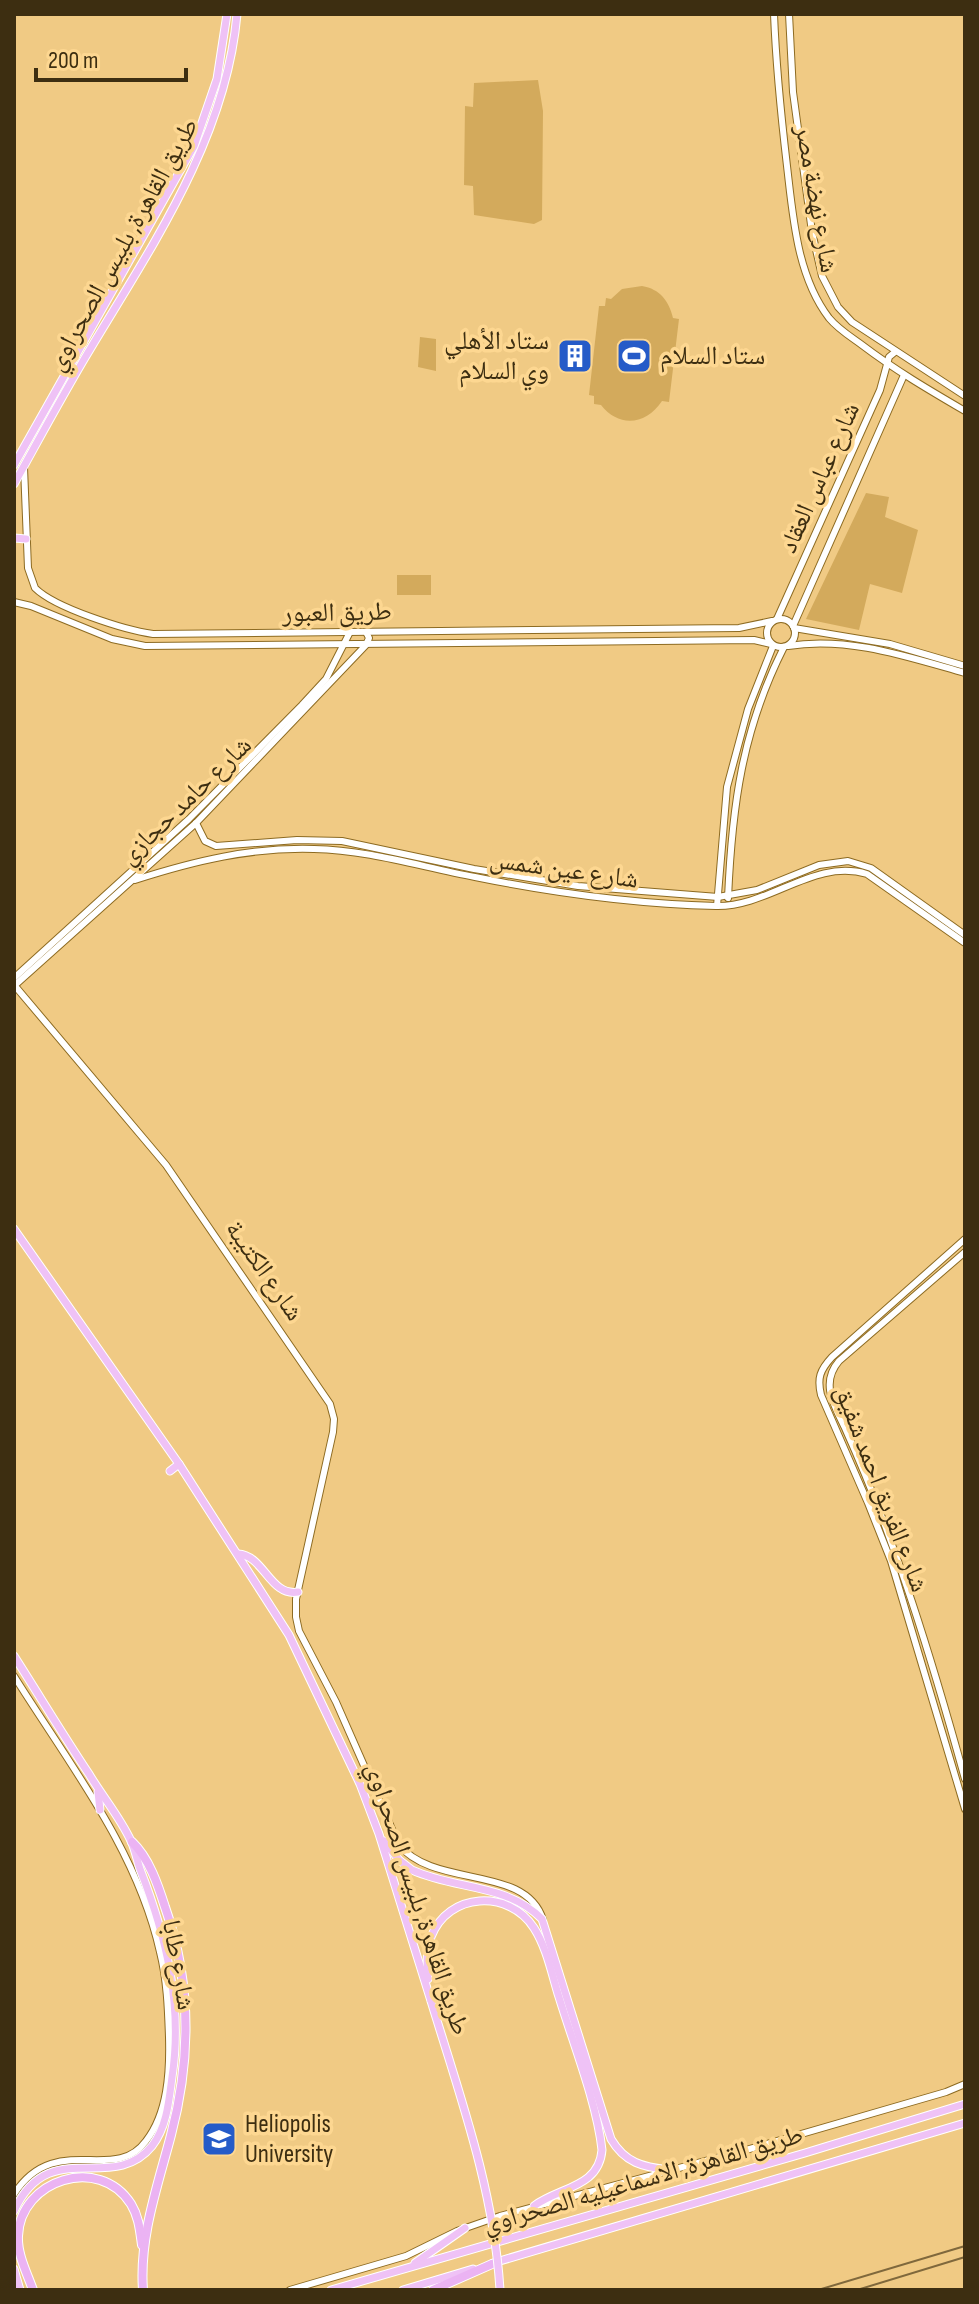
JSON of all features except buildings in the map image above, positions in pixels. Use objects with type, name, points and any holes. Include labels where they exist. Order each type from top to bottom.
[{"type":"highway","name":"طريق القاهرة, بلبيس الصحراوي","points":[[14,465],[180,173],[203,125],[217,79],[227,14]]},
{"type":"highway","name":"طريق القاهرة, بلبيس الصحراوي","points":[[14,484],[189,176],[212,127],[226,80],[237,14]]},
{"type":"highway","points":[[115,285],[117,291],[126,291]]},
{"type":"highway","points":[[105,302],[115,309]]},
{"type":"highway","points":[[14,538],[26,539]]},
{"type":"highway","name":"طريق القاهرة, بلبيس الصحراوي","points":[[14,1229],[179,1464],[238,1554],[289,1635],[337,1731],[379,1834],[484,2180],[500,2290]]},
{"type":"highway","points":[[170,1471],[179,1464]]},
{"type":"highway","points":[[238,1554],[251,1558],[281,1590],[298,1592]]},
{"type":"highway","points":[[14,1656],[141,1852],[161,1893],[174,1932],[182,1972],[185,2048],[177,2109],[153,2199],[143,2290]]},
{"type":"highway","points":[[68,1742],[77,1736]]},
{"type":"highway","points":[[99,1790],[100,1810]]},
{"type":"highway","points":[[379,1834],[394,1855],[412,1870],[508,1896],[530,1909],[544,1923],[611,2139],[621,2154],[631,2161],[649,2168],[669,2170]]},
{"type":"highway","points":[[14,2211],[29,2188],[58,2169],[127,2165],[145,2153],[163,2127],[174,2004],[167,1951],[132,1842]]},
{"type":"highway","points":[[431,2001],[428,1947],[437,1926],[447,1914],[467,1903],[486,1900],[509,1905],[531,1924],[542,1945],[573,2041],[602,2150],[600,2163],[592,2175],[534,2206]]},
{"type":"highway","name":"طريق القاهرة, الاسماعيليه الصحراوي","points":[[331,2290],[460,2255],[965,2104]]},
{"type":"highway","name":"طريق القاهرة, الاسماعيليه الصحراوي","points":[[403,2290],[965,2123]]},
{"type":"highway","points":[[33,2290],[19,2247],[20,2221],[35,2195],[59,2180],[86,2177],[102,2180],[125,2196],[138,2218],[144,2259]]},
{"type":"highway","points":[[412,2266],[465,2228]]},
{"type":"highway","points":[[433,2290],[492,2264]]},
{"type":"highway","points":[[14,2269],[19,2290]]},
{"type":"street","name":"شارع نهضة مصر","points":[[774,14],[777,82],[790,191],[800,253],[816,297],[826,314],[840,328],[904,375],[965,411]]},
{"type":"street","name":"شارع نهضة مصر","points":[[789,14],[793,92],[807,201],[822,276],[837,306],[852,322],[965,396]]},
{"type":"street","points":[[816,297],[829,290]]},
{"type":"street","points":[[826,314],[837,306]]},
{"type":"street","name":"شارع عباس العقاد","points":[[775,620],[880,390],[889,357],[895,352]]},
{"type":"street","name":"شارع عباس العقاد","points":[[794,627],[904,375]]},
{"type":"street","points":[[24,467],[28,574],[39,592],[32,597],[31,606]]},
{"type":"street","points":[[844,472],[857,479]]},
{"type":"street","name":"طريق العبور","points":[[39,592],[103,622],[153,634],[739,628],[775,620]]},
{"type":"street","name":"طريق العبور","points":[[14,602],[112,639],[145,646],[754,640],[772,645]]},
{"type":"street","points":[[717,906],[727,787],[748,709],[772,645],[767,630],[775,620],[786,620],[794,627],[890,644],[965,666]]},
{"type":"street","points":[[727,906],[734,808],[742,757],[760,698],[786,647],[794,640],[794,627]]},
{"type":"street","name":"شارع حامد حجازي","points":[[14,978],[189,819],[302,705],[326,679],[350,632]]},
{"type":"street","points":[[366,632],[369,638],[366,645]]},
{"type":"street","points":[[772,645],[839,644],[893,653],[965,673]]},
{"type":"street","name":"شارع حامد حجازي","points":[[14,986],[196,823],[366,645]]},
{"type":"street","name":"شارع عين شمس","points":[[196,823],[205,841],[216,846],[297,840],[342,841],[474,869],[578,886],[718,897],[757,890],[819,865],[854,861],[871,868],[965,935]]},
{"type":"street","name":"شارع عين شمس","points":[[135,880],[220,856],[251,851],[314,849],[376,855],[567,893],[635,902],[727,906],[763,898],[827,872],[852,869],[867,874],[965,943]]},
{"type":"street","name":"شارع الكتيبة","points":[[14,986],[155,1151],[330,1404],[333,1432],[298,1592],[296,1617],[299,1631],[336,1702],[391,1830],[404,1852],[414,1860],[434,1869],[518,1890],[534,1901],[544,1923]]},
{"type":"street","name":"شارع الفريق احمد شفيق","points":[[965,1239],[836,1365],[829,1384],[832,1400],[870,1483],[912,1603],[965,1779]]},
{"type":"street","name":"شارع الفريق احمد شفيق","points":[[965,1252],[826,1364],[818,1378],[821,1395],[862,1487],[898,1584],[965,1809]]},
{"type":"street","points":[[933,1268],[938,1275]]},
{"type":"street","points":[[862,1487],[870,1483]]},
{"type":"street","points":[[868,1503],[876,1499]]},
{"type":"street","name":"شارع طابا","points":[[14,1676],[100,1810],[132,1868],[154,1929],[166,1986],[172,2050],[162,2110],[151,2134],[139,2150],[111,2161],[73,2158],[48,2165],[27,2179],[14,2194]]},
{"type":"street","points":[[290,2290],[406,2256],[465,2228],[534,2206],[932,2096],[965,2084]]},
{"type":"street","points":[[14,2285],[19,2290]]},
{"type":"shaded area","points":[[538,80],[543,111],[542,220],[534,224],[474,215],[473,186],[464,185],[465,106],[473,107],[474,83]]},
{"type":"shaded area","points":[[642,286],[659,293],[673,318],[679,319],[669,402],[662,401],[648,415],[632,421],[616,417],[601,405],[594,404],[594,396],[589,395],[599,306],[605,306],[606,298],[611,299],[622,289]]},
{"type":"shaded area","points":[[420,337],[436,339],[436,371],[418,367]]},
{"type":"shaded area","points":[[866,493],[889,497],[885,517],[918,530],[902,593],[870,584],[859,630],[806,619]]},
{"type":"shaded area","points":[[397,575],[431,575],[431,595],[397,595]]},
{"type":"tram line","points":[[818,2290],[965,2246]]},
{"type":"railway","points":[[857,2290],[965,2257]]},
{"type":"place","name":"ستاد الأهلي وي السلام","points":[[575,356]]},
{"type":"place","name":"ستاد السلام","points":[[634,356]]},
{"type":"place","name":"Heliopolis University","points":[[219,2139]]}]
